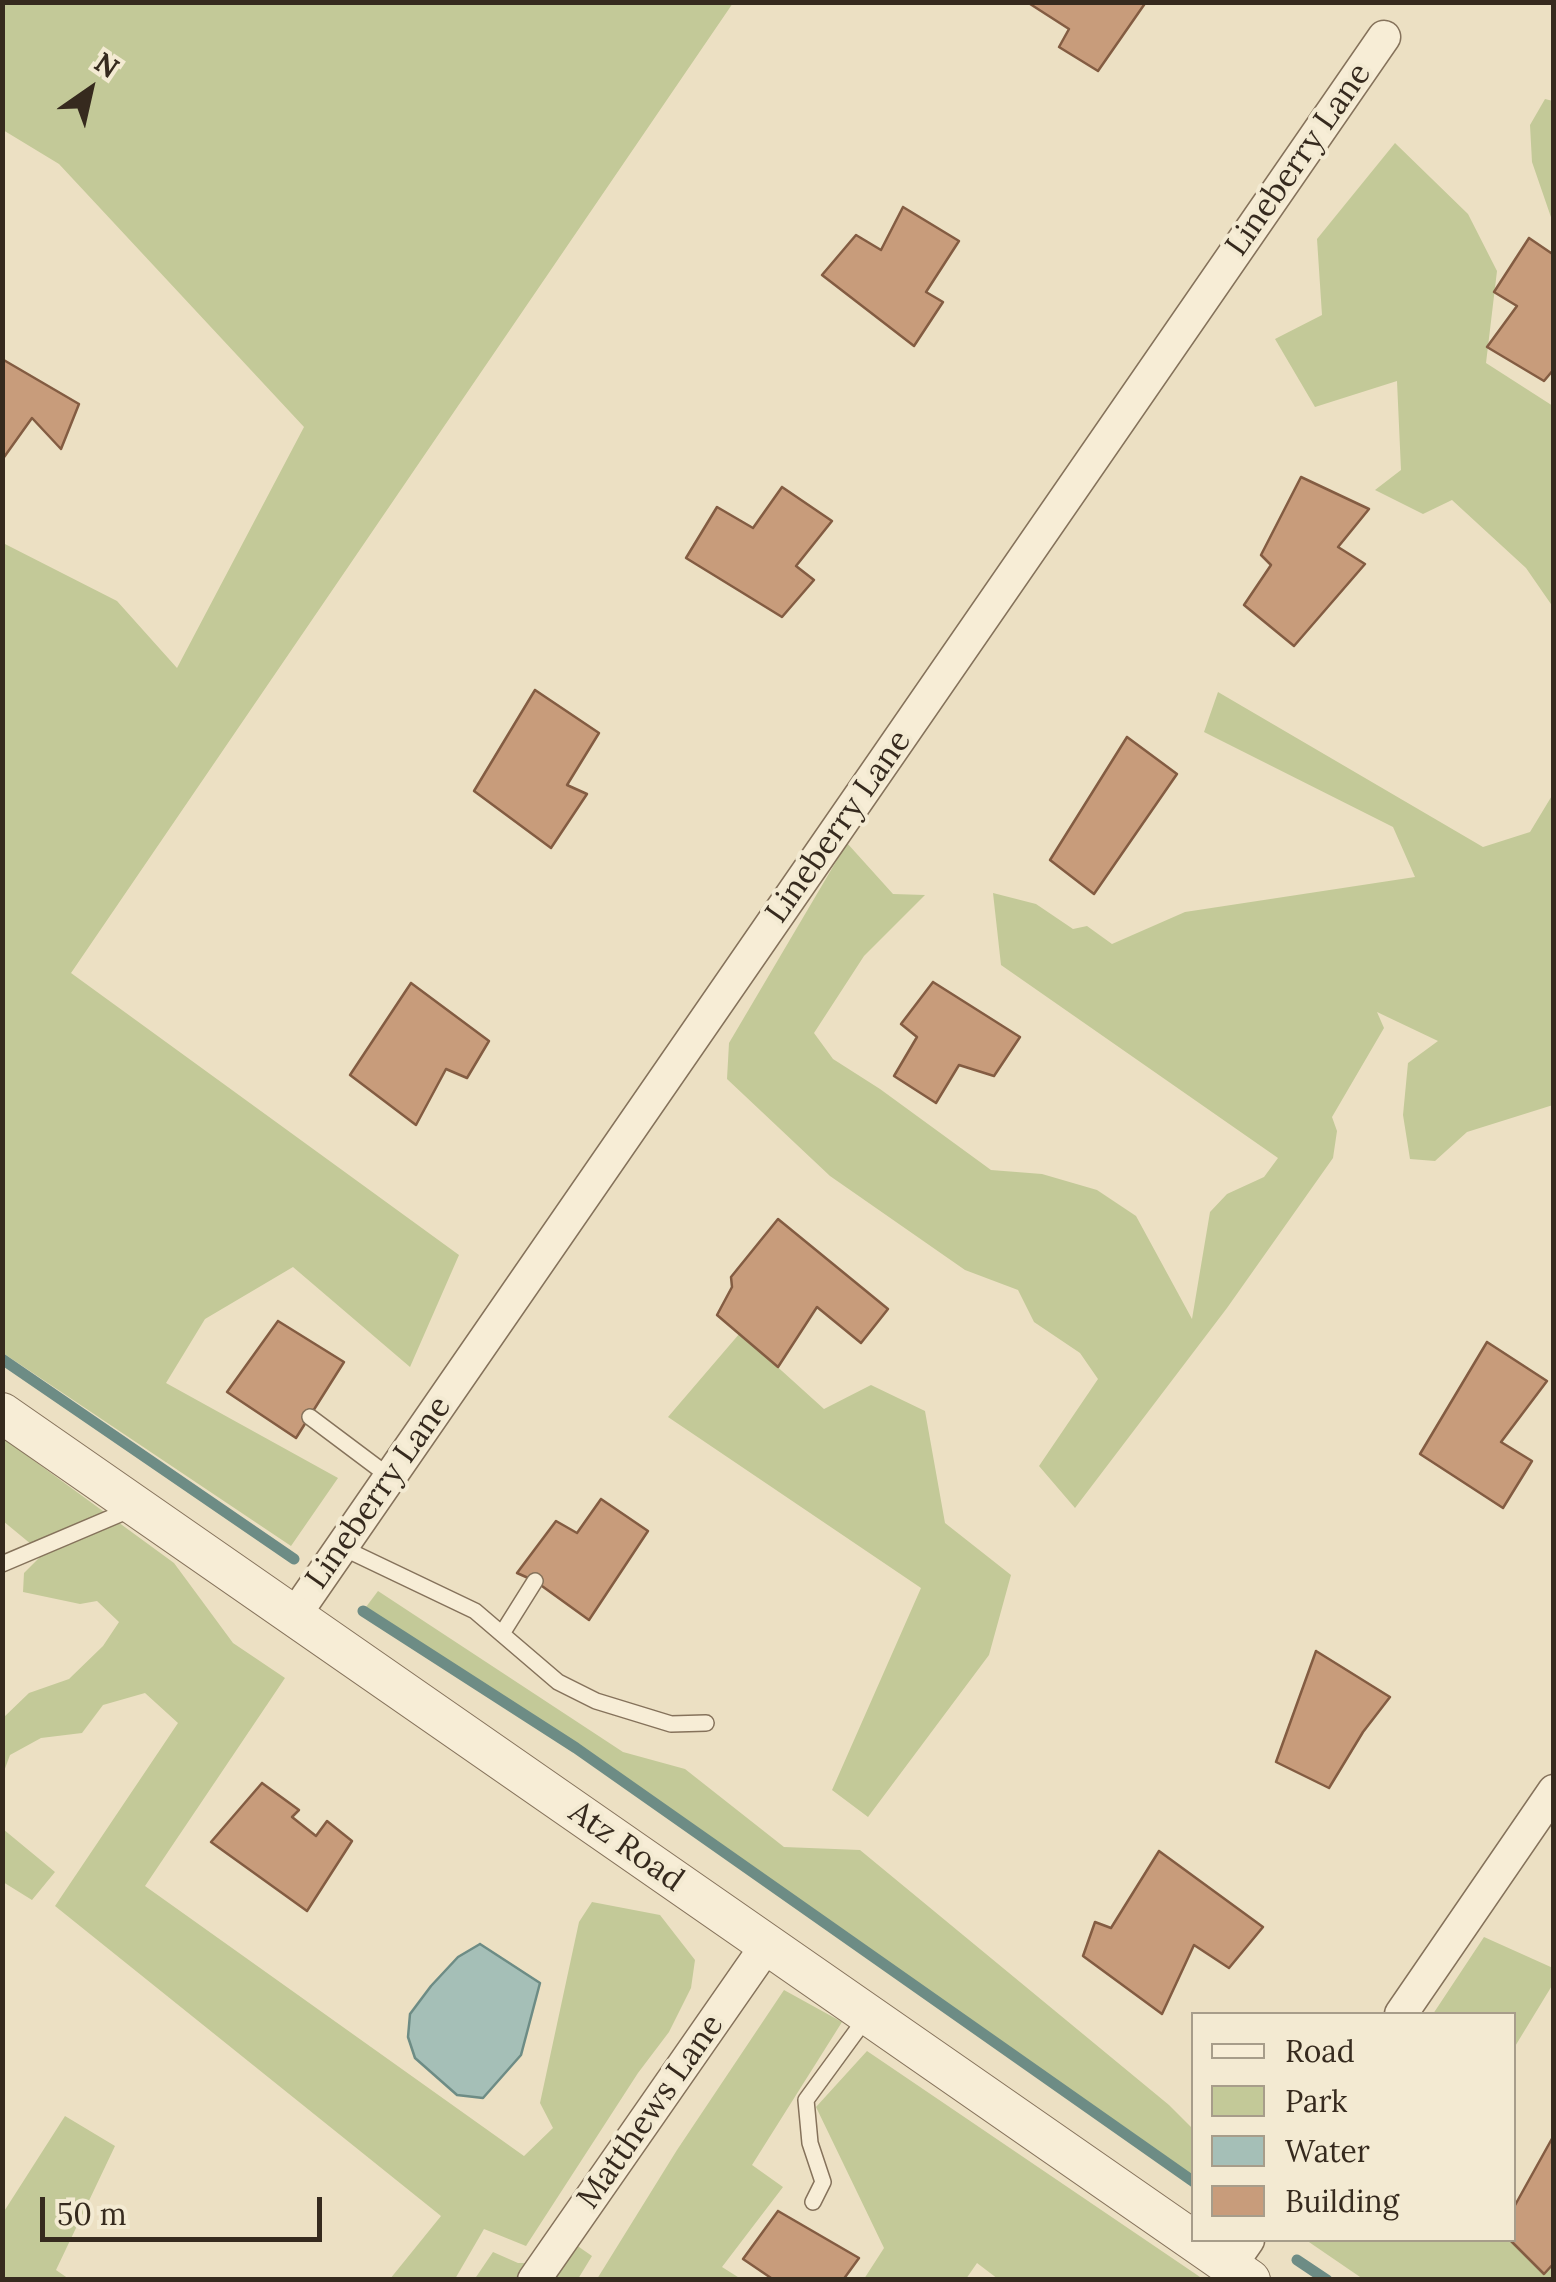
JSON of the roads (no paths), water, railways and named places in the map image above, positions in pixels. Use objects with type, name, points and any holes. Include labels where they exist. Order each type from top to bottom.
[{"type":"street","name":"Lineberry Lane","points":[[294,1616],[1384,37]]},
{"type":"street","name":"Atz Road","points":[[2,1413],[868,2015],[1191,2228]]},
{"type":"street","points":[[1402,2012],[1554,1792]]},
{"type":"street","name":"Matthews Lane","points":[[534,2280],[767,1945]]},
{"type":"street","name":"Atz Road","points":[[1212,2242],[1242,2262]]},
{"type":"lane","points":[[310,1418],[390,1477]]},
{"type":"lane","points":[[2,1564],[137,1507]]},
{"type":"lane","points":[[342,1547],[474,1610],[558,1682],[596,1702],[671,1724],[706,1723]]},
{"type":"lane","points":[[504,1632],[536,1581]]},
{"type":"lane","points":[[813,2202],[823,2182],[810,2143],[806,2100],[868,2015]]},
{"type":"water","points":[[480,1944],[540,1983],[521,2055],[483,2098],[457,2095],[415,2058],[408,2037],[410,2014],[431,1986],[458,1957]]},
{"type":"waterway","points":[[2,1359],[294,1559]]},
{"type":"waterway","points":[[363,1611],[576,1748],[1191,2180]]},
{"type":"waterway","points":[[1297,2260],[1327,2280]]}]
